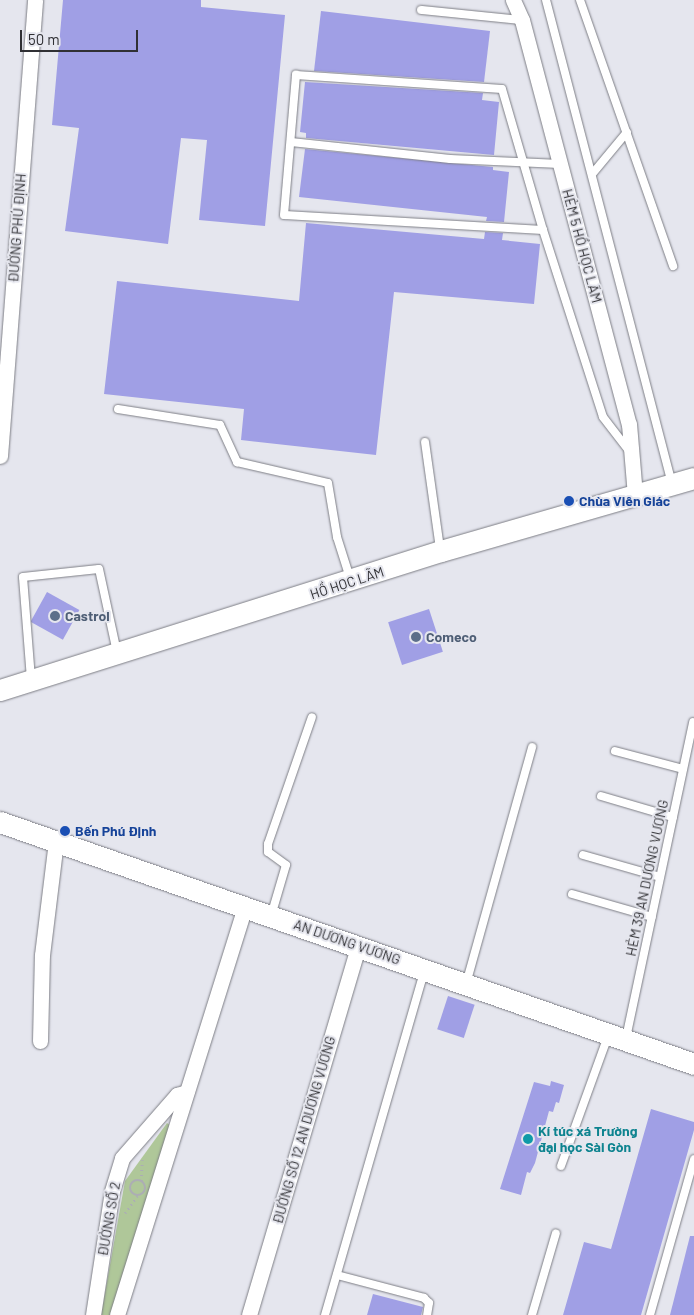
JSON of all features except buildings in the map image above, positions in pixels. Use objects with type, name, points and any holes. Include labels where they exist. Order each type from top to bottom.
[{"type":"main road","name":"HỒ HỌC LÃM","points":[[0,690],[351,582],[441,551],[694,478]]},
{"type":"main road","name":"AN DƯƠNG VƯƠNG","points":[[0,822],[694,1064]]},
{"type":"street","name":"ĐƯỜNG PHÚ ĐỊNH","points":[[0,456],[35,0]]},
{"type":"street","name":"HẺM 5 HỒ HỌC LÃM","points":[[513,0],[522,20],[629,424],[635,496]]},
{"type":"street","points":[[40,1041],[42,955],[56,841]]},
{"type":"street","points":[[116,1315],[245,906]]},
{"type":"street","name":"ĐƯỜNG SỐ 12 AN DƯƠNG VƯƠNG","points":[[249,1315],[358,946]]},
{"type":"street","name":"ĐƯỜNG SỐ 2","points":[[93,1315],[112,1191],[122,1158],[177,1096],[187,1092]]},
{"type":"lane","points":[[546,0],[593,173],[625,312],[673,484]]},
{"type":"lane","points":[[580,0],[628,132],[673,266]]},
{"type":"lane","points":[[421,10],[522,20]]},
{"type":"lane","points":[[543,230],[284,215],[296,75],[502,89],[520,161],[543,230],[603,417],[632,454]]},
{"type":"lane","points":[[593,173],[628,132]]},
{"type":"lane","points":[[291,142],[450,158],[560,164]]},
{"type":"lane","points":[[118,409],[220,425],[237,462],[328,483],[337,537],[351,582]]},
{"type":"lane","points":[[425,442],[441,551]]},
{"type":"lane","points":[[32,681],[23,576],[99,569],[117,654]]},
{"type":"lane","points":[[271,916],[286,865],[268,852],[268,844],[312,717]]},
{"type":"lane","name":"HẺM 39 AN DƯƠNG VƯƠNG","points":[[561,1166],[617,1037],[652,917],[693,722]]},
{"type":"lane","points":[[466,984],[532,748]]},
{"type":"lane","points":[[615,751],[683,769]]},
{"type":"lane","points":[[601,796],[673,817]]},
{"type":"lane","points":[[583,855],[660,876]]},
{"type":"lane","points":[[572,894],[652,917]]},
{"type":"lane","points":[[326,1315],[424,969]]},
{"type":"lane","points":[[650,1315],[694,1159]]},
{"type":"lane","points":[[532,1315],[556,1234]]},
{"type":"lane","points":[[336,1275],[424,1298],[430,1303],[427,1315]]},
{"type":"path","points":[[135,1180],[146,1185],[145,1193],[140,1196],[130,1192],[131,1184],[135,1180]]},
{"type":"green space","points":[[167,1123],[170,1125],[112,1315],[101,1315],[125,1181]]},
{"type":"place","name":"Chùa Viên Giác","points":[[569,501]]},
{"type":"place","name":"Castrol","points":[[55,616]]},
{"type":"place","name":"Comeco","points":[[416,637]]},
{"type":"place","name":"Bến Phú Định","points":[[65,831]]},
{"type":"place","name":"Kí túc xá Trường đại học Sài Gòn","points":[[528,1139]]}]
